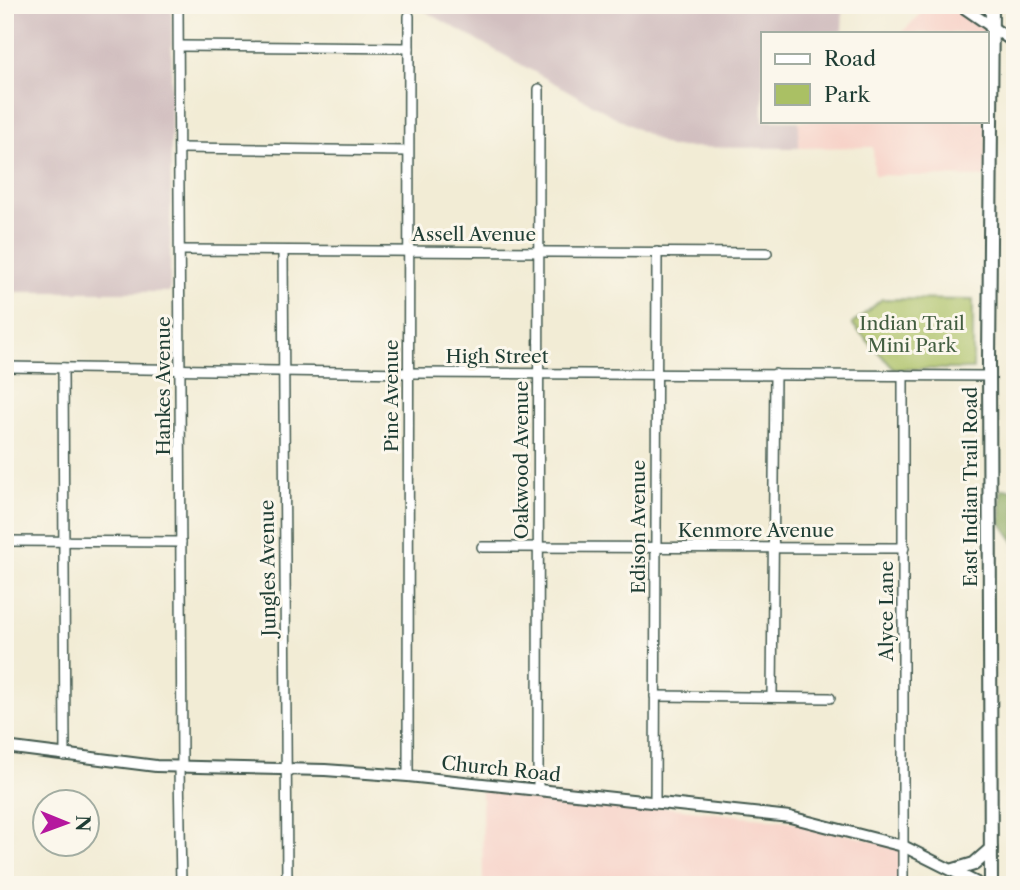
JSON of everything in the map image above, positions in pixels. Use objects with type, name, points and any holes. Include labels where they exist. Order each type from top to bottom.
[{"type":"main road","name":"East Indian Trail Road","points":[[992,5],[989,376],[992,885]]},
{"type":"main road","points":[[954,870],[974,864],[991,849]]},
{"type":"street","name":"Hankes Avenue","points":[[178,5],[181,885]]},
{"type":"street","points":[[960,5],[1015,43]]},
{"type":"street","name":"Pine Avenue","points":[[408,16],[408,776]]},
{"type":"street","points":[[179,46],[408,47]]},
{"type":"street","name":"Oakwood Avenue","points":[[538,790],[539,89]]},
{"type":"street","points":[[179,148],[408,151]]},
{"type":"street","name":"Assell Avenue","points":[[180,250],[768,253]]},
{"type":"street","name":"Jungles Avenue","points":[[284,251],[288,770],[286,885]]},
{"type":"street","name":"Edison Avenue","points":[[655,803],[657,252]]},
{"type":"street","name":"High Street","points":[[5,367],[408,373],[989,376]]},
{"type":"street","points":[[62,368],[65,756]]},
{"type":"street","points":[[772,698],[775,374]]},
{"type":"street","name":"Alyce Lane","points":[[904,375],[904,885]]},
{"type":"street","points":[[5,541],[181,542]]},
{"type":"street","name":"Kenmore Avenue","points":[[482,547],[904,548]]},
{"type":"street","points":[[654,696],[830,698]]},
{"type":"street","name":"Church Road","points":[[5,747],[65,756],[181,767],[408,776],[790,817],[903,846],[981,885]]},
{"type":"shaded area","points":[[5,5],[172,5],[170,292],[5,292]]},
{"type":"shaded area","points":[[414,5],[843,5],[842,32],[761,32],[761,122],[799,122],[799,148],[669,147]]},
{"type":"shaded area","points":[[920,5],[951,5],[986,29],[986,32],[902,32],[919,16]]},
{"type":"shaded area","points":[[799,122],[986,122],[985,177],[874,175],[873,147],[799,148]]},
{"type":"shaded area","points":[[482,787],[789,821],[900,847],[901,885],[483,885]]},
{"type":"green space","name":"Indian Trail Mini Park","points":[[882,299],[973,300],[973,369],[894,369],[852,324]]},
{"type":"green space","points":[[1001,489],[1015,490],[1015,543],[1001,523]]}]
